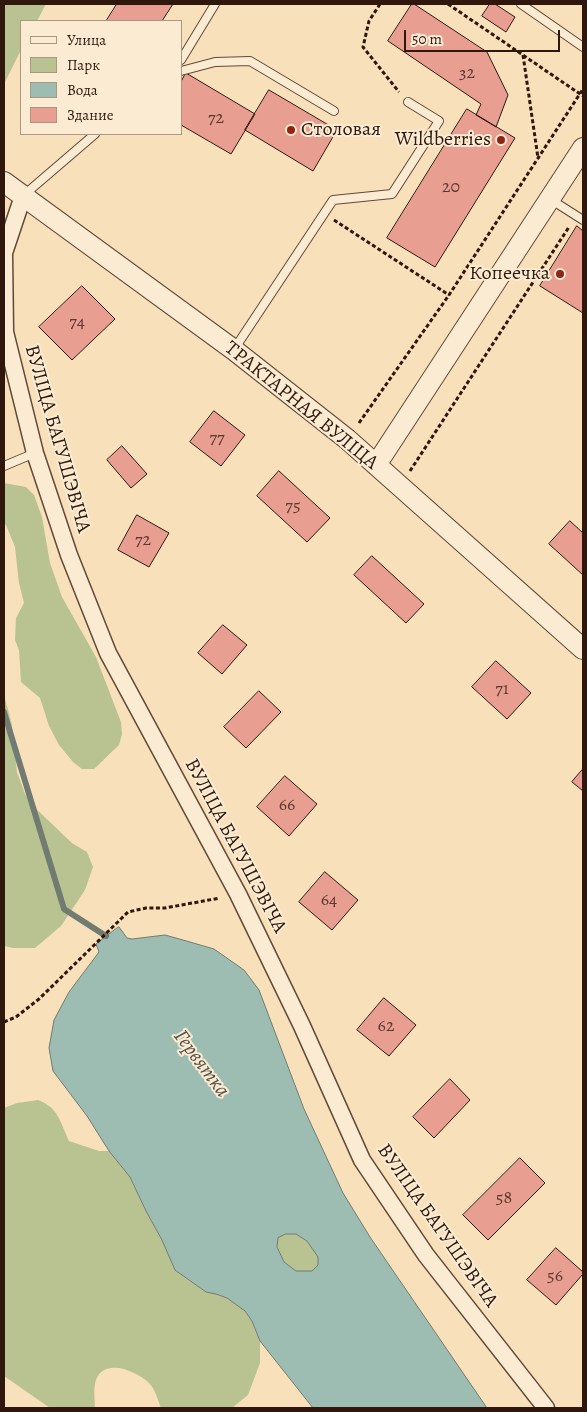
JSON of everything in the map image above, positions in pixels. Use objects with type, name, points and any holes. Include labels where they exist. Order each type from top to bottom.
[{"type":"street","points":[[376,465],[583,148]]},
{"type":"street","name":"ТРАКТАРНАЯ ВУЛІЦА","points":[[4,182],[234,350],[347,439],[583,649]]},
{"type":"street","name":"ВУЛІЦА БАГУШЭВІЧА","points":[[23,196],[4,253],[4,332],[35,453],[69,555],[108,653],[238,894],[302,1026],[362,1160],[426,1255],[546,1408]]},
{"type":"lane","points":[[182,58],[215,4]]},
{"type":"lane","points":[[521,4],[583,47]]},
{"type":"lane","points":[[182,71],[215,62],[250,61],[334,111]]},
{"type":"lane","points":[[234,350],[333,200],[392,194],[439,121],[408,102]]},
{"type":"lane","points":[[23,196],[94,135]]},
{"type":"lane","points":[[550,199],[580,218]]},
{"type":"lane","points":[[4,466],[35,453]]},
{"type":"path","points":[[380,4],[369,21],[363,47],[408,102]]},
{"type":"path","points":[[448,4],[582,95]]},
{"type":"path","points":[[522,55],[538,159]]},
{"type":"path","points":[[347,439],[448,295],[582,95],[583,89]]},
{"type":"path","points":[[324,213],[448,295]]},
{"type":"path","points":[[400,487],[580,218]]},
{"type":"path","points":[[4,1022],[16,1018],[39,999],[128,912],[146,908],[164,908],[238,894]]},
{"type":"green space","points":[[4,4],[46,4],[38,20],[20,20],[20,52],[4,84]]},
{"type":"green space","points":[[4,483],[26,487],[34,495],[42,517],[50,563],[62,597],[96,657],[121,722],[122,734],[119,745],[94,769],[82,769],[73,762],[59,745],[49,726],[40,698],[21,682],[19,650],[15,640],[16,618],[24,603],[19,583],[15,547],[4,524]]},
{"type":"green space","points":[[4,695],[12,725],[17,772],[25,794],[31,804],[72,843],[87,852],[93,867],[85,890],[61,926],[35,948],[4,946]]},
{"type":"green space","points":[[38,1100],[55,1111],[69,1141],[99,1151],[109,1151],[130,1177],[175,1270],[206,1292],[227,1298],[245,1311],[252,1321],[260,1341],[260,1363],[248,1395],[232,1408],[161,1408],[155,1391],[144,1378],[121,1368],[113,1368],[106,1369],[100,1373],[96,1380],[94,1390],[95,1408],[50,1408],[4,1376],[4,1108],[17,1103]]},
{"type":"green space","points":[[285,1234],[296,1234],[307,1241],[318,1257],[318,1265],[312,1271],[296,1271],[284,1262],[277,1247],[278,1238]]},
{"type":"water","points":[[119,927],[127,938],[132,939],[165,935],[214,949],[244,970],[259,990],[304,1109],[343,1193],[370,1237],[487,1408],[313,1408],[260,1341],[252,1321],[245,1311],[227,1298],[206,1292],[175,1270],[130,1177],[109,1151],[87,1116],[53,1071],[49,1048],[54,1020],[69,992],[99,952],[96,944]],"holes":[[[286,1234],[296,1234],[307,1241],[318,1257],[318,1265],[312,1271],[296,1271],[284,1262],[277,1247],[278,1238]]]},
{"type":"building","points":[[117,4],[173,4],[163,20],[107,20]]},
{"type":"building","points":[[412,4],[487,52],[508,95],[496,127],[476,115],[481,104],[388,41]]},
{"type":"building","points":[[490,4],[495,4],[515,17],[506,32],[482,16]]},
{"type":"building","points":[[186,73],[255,114],[231,154],[182,126],[182,80]]},
{"type":"building","name":"Столовая","points":[[269,90],[337,130],[313,171],[245,130]]},
{"type":"building","points":[[467,109],[515,138],[435,267],[387,238]]},
{"type":"building","points":[[577,226],[583,231],[583,313],[540,286]]},
{"type":"building","points":[[82,286],[115,319],[72,360],[39,327]]},
{"type":"building","points":[[214,411],[245,435],[221,466],[190,442]]},
{"type":"building","points":[[122,446],[147,474],[131,488],[107,460]]},
{"type":"building","points":[[279,471],[330,518],[307,542],[257,496]]},
{"type":"building","points":[[137,515],[169,533],[149,567],[118,550]]},
{"type":"building","points":[[570,521],[583,533],[583,575],[549,544]]},
{"type":"building","points":[[372,556],[424,604],[406,623],[354,575]]},
{"type":"building","points":[[223,625],[247,645],[222,674],[198,653]]},
{"type":"building","points":[[496,661],[531,693],[507,719],[472,687]]},
{"type":"building","points":[[259,691],[281,712],[246,748],[224,727]]},
{"type":"building","points":[[583,769],[583,791],[572,782]]},
{"type":"building","points":[[285,776],[317,804],[289,836],[257,807]]},
{"type":"building","points":[[325,872],[358,900],[332,930],[299,902]]},
{"type":"building","points":[[384,998],[416,1025],[389,1056],[357,1030]]},
{"type":"building","points":[[450,1079],[470,1100],[434,1138],[413,1117]]},
{"type":"building","points":[[520,1158],[545,1183],[488,1240],[463,1215]]},
{"type":"building","points":[[556,1248],[583,1274],[556,1305],[527,1280]]},
{"type":"waterway","name":"Гервятка","points":[[4,712],[64,909],[106,936]]},
{"type":"place","name":"Столовая","points":[[291,130]]},
{"type":"place","name":"Wildberries","points":[[501,140]]},
{"type":"place","name":"Копеечка","points":[[560,274]]}]
